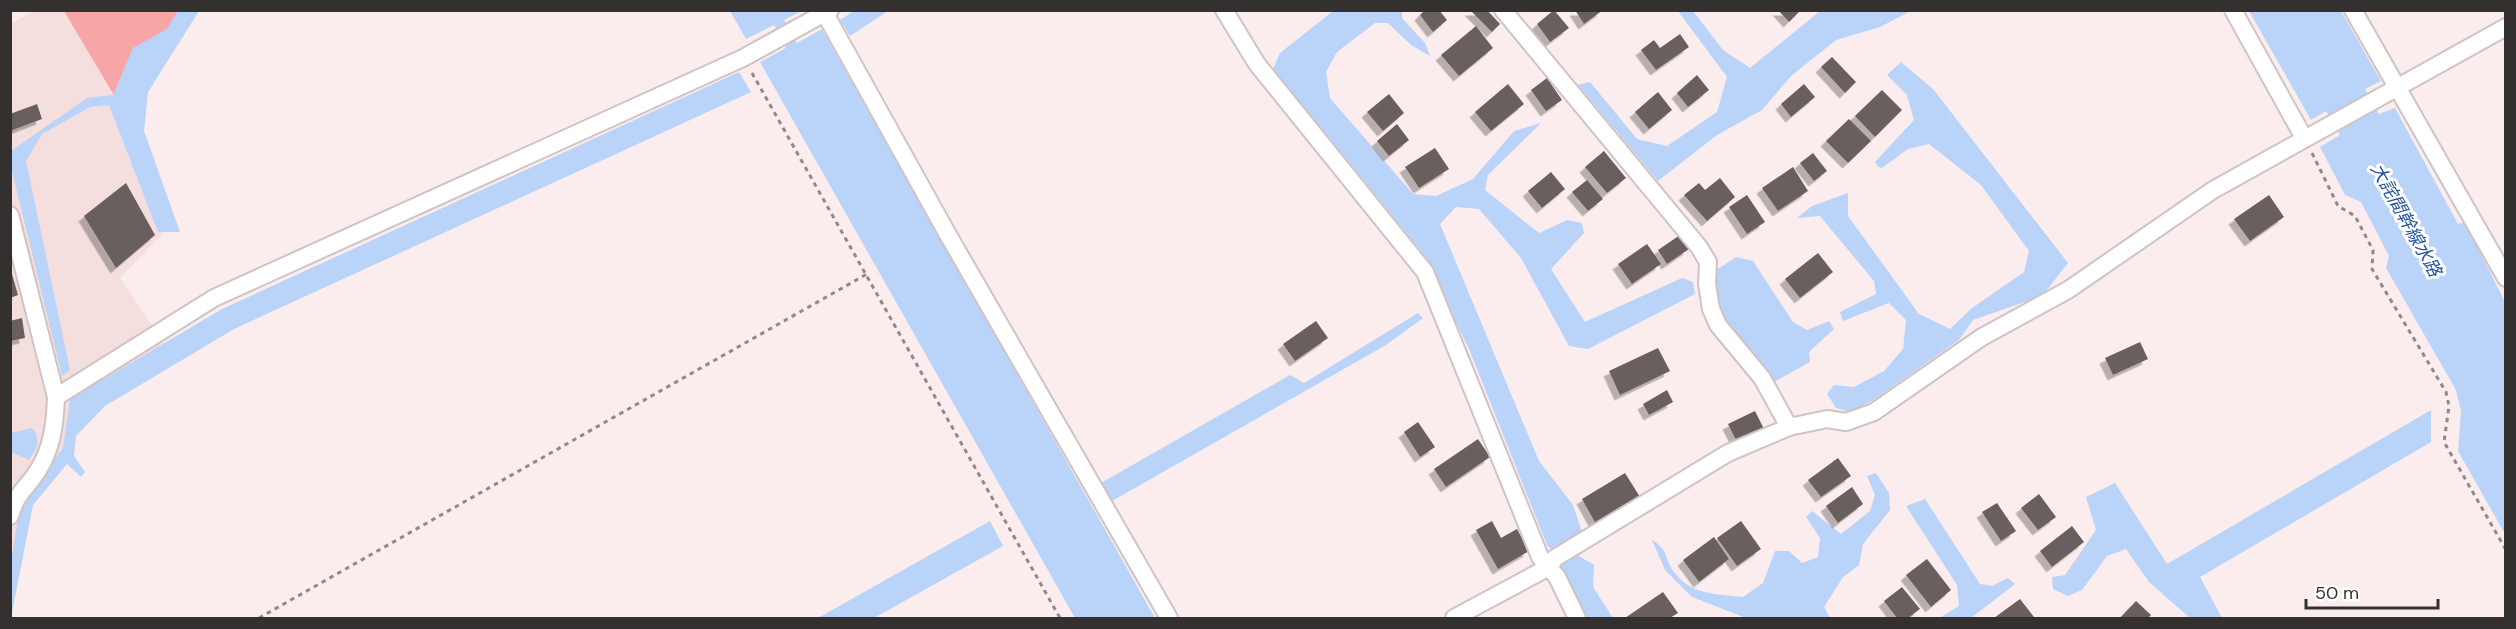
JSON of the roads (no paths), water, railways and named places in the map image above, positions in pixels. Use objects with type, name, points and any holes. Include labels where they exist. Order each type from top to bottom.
[{"type":"street","points":[[1224,10],[1257,64],[1425,272],[1540,557],[1552,562]]},
{"type":"street","points":[[1503,10],[1699,247],[1707,262],[1707,284],[1711,309],[1718,325],[1762,378],[1789,427]]},
{"type":"street","points":[[2233,10],[2304,138]]},
{"type":"street","points":[[2353,10],[2505,278]]},
{"type":"street","points":[[56,397],[214,298],[743,58],[826,12],[947,233],[1169,618]]},
{"type":"street","points":[[1454,618],[1552,562],[1728,453],[1789,427],[1827,419],[1846,422],[1874,412],[1982,336],[2068,290],[2213,190],[2505,27]]},
{"type":"street","points":[[10,214],[56,397],[55,427],[49,449],[36,474],[22,489],[10,516]]},
{"type":"street","points":[[1552,562],[1557,578],[1577,618]]},
{"type":"water","points":[[178,11],[199,11],[148,92],[144,131],[180,232],[158,232],[109,105],[90,107],[42,134],[26,161],[70,370],[62,376],[11,167],[11,151],[87,98],[113,95],[133,48],[167,29]]},
{"type":"water","points":[[730,11],[802,11],[784,20],[797,43],[822,29],[1155,618],[1075,618],[760,62],[786,48],[774,25],[746,39]]},
{"type":"water","points":[[854,11],[888,11],[850,36],[840,20]]},
{"type":"water","points":[[1333,11],[1402,11],[1402,18],[1425,43],[1430,56],[1411,45],[1388,23],[1375,23],[1337,52],[1326,72],[1330,98],[1413,194],[1436,196],[1473,179],[1514,131],[1541,123],[1488,175],[1485,190],[1539,233],[1567,220],[1582,223],[1584,233],[1551,269],[1585,322],[1682,278],[1693,282],[1695,294],[1588,349],[1569,346],[1521,258],[1479,209],[1456,207],[1440,224],[1539,461],[1573,505],[1583,535],[1574,553],[1594,565],[1593,587],[1613,618],[1586,618],[1567,576],[1559,570],[1560,559],[1547,545],[1469,349],[1421,251],[1273,69],[1280,53]]},
{"type":"water","points":[[1678,11],[1693,11],[1723,50],[1750,68],[1820,11],[1911,11],[1880,27],[1836,40],[1791,76],[1762,110],[1717,135],[1658,181],[1578,85],[1590,82],[1637,139],[1667,146],[1717,112],[1727,77]]},
{"type":"water","name":"大詫間幹線水路","points":[[2249,11],[2341,11],[2381,81],[2365,89],[2379,114],[2395,108],[2458,224],[2465,222],[2505,302],[2505,534],[2458,451],[2461,411],[2456,390],[2386,268],[2389,256],[2361,202],[2345,195],[2320,147],[2340,135],[2326,111],[2311,120]]},
{"type":"water","points":[[1901,62],[1933,89],[2068,263],[2042,296],[1973,320],[1959,340],[1872,401],[1849,412],[1836,408],[1827,394],[1834,385],[1854,387],[1884,371],[1903,349],[1906,320],[1889,303],[1843,321],[1840,312],[1876,294],[1874,281],[1820,216],[1797,218],[1812,206],[1848,193],[1848,216],[1919,314],[1950,329],[1972,308],[2024,272],[2029,251],[1981,185],[1929,144],[1908,149],[1882,168],[1878,167],[1875,162],[1914,120],[1907,95],[1887,75]]},
{"type":"water","points":[[739,72],[751,92],[234,329],[105,406],[76,436],[74,456],[85,472],[81,477],[67,464],[33,505],[11,618],[11,562],[19,511],[30,489],[63,448],[70,399],[222,309]]},
{"type":"water","points":[[1736,257],[1753,261],[1793,322],[1807,330],[1829,321],[1834,329],[1809,352],[1810,362],[1774,382],[1723,321],[1716,305],[1712,273]]},
{"type":"water","points":[[1418,313],[1423,318],[1386,345],[1112,501],[1101,483],[1290,375],[1304,383]]},
{"type":"water","points":[[2431,410],[2431,442],[2200,577],[2222,618],[2190,618],[2149,582],[2126,549],[2107,556],[2082,590],[2068,596],[2053,589],[2052,577],[2065,575],[2096,530],[2086,497],[2115,483],[2167,564]]},
{"type":"water","points":[[32,428],[38,440],[29,460],[11,452],[11,433]]},
{"type":"water","points":[[1876,473],[1889,493],[1890,510],[1863,544],[1859,565],[1843,577],[1824,607],[1830,618],[1746,618],[1692,597],[1665,570],[1652,540],[1664,551],[1675,573],[1689,586],[1715,594],[1743,597],[1763,583],[1775,551],[1789,551],[1802,563],[1818,557],[1820,538],[1806,517],[1812,511],[1841,534],[1870,511],[1875,495],[1867,476]]},
{"type":"water","points":[[1925,499],[1980,584],[1992,586],[2008,578],[2015,584],[1971,618],[1939,618],[1959,606],[1957,585],[1906,506]]},
{"type":"water","points":[[990,521],[1003,546],[874,618],[818,618]]}]
